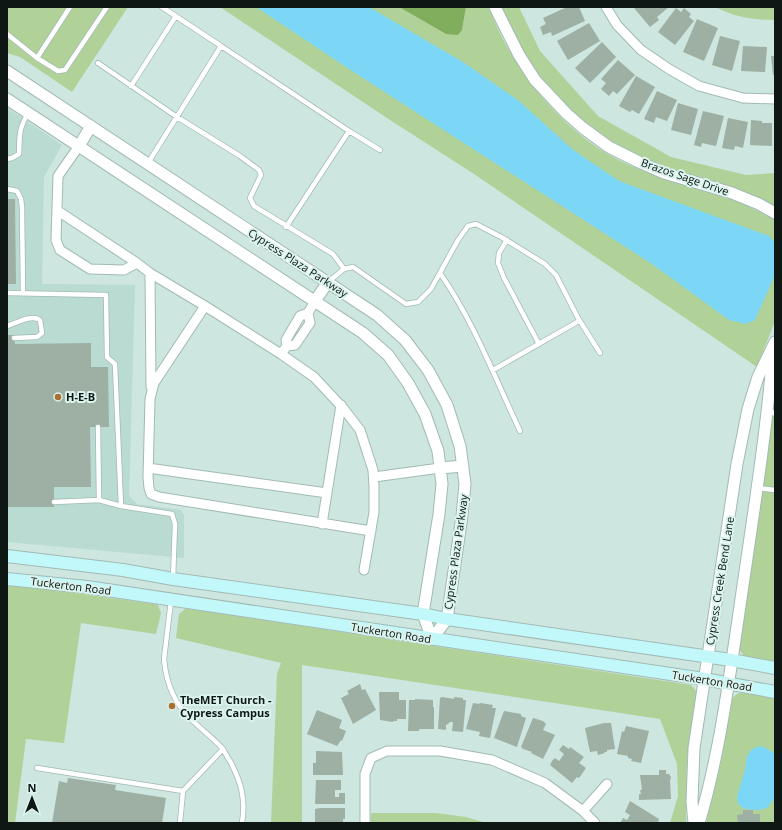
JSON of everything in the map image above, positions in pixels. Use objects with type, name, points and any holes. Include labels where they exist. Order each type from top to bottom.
[{"type":"main road","name":"Tuckerton Road","points":[[7,556],[82,564],[173,579],[423,614],[447,619],[732,660],[775,668]]},
{"type":"main road","name":"Tuckerton Road","points":[[7,579],[87,587],[775,692]]},
{"type":"main road","points":[[171,600],[173,579]]},
{"type":"street","name":"Brazos Sage Drive","points":[[495,7],[519,55],[535,80],[566,114],[583,128],[609,147],[639,162],[664,172],[732,193],[759,204],[775,213]]},
{"type":"street","points":[[606,7],[617,25],[642,50],[669,69],[699,86],[743,98],[775,99]]},
{"type":"street","name":"Cypress Plaza Parkway","points":[[7,72],[377,315],[405,340],[428,370],[447,405],[460,446],[465,484],[462,516],[447,619],[432,639]]},
{"type":"street","name":"Cypress Plaza Parkway","points":[[7,99],[363,333],[392,360],[408,383],[425,414],[438,451],[442,484],[439,514],[423,614],[432,639]]},
{"type":"street","points":[[91,126],[58,176],[56,240],[60,250],[90,269],[124,270],[137,263]]},
{"type":"street","points":[[58,211],[150,273],[281,354],[314,377],[341,405],[360,430],[374,477],[374,512],[364,570]]},
{"type":"street","points":[[150,273],[152,391]]},
{"type":"street","points":[[281,354],[287,346],[286,340],[300,316],[308,313],[328,282]]},
{"type":"street","points":[[205,306],[154,383],[150,399],[148,468],[149,488],[151,494],[159,497],[371,531]]},
{"type":"street","name":"Cypress Creek Bend Lane","points":[[699,823],[717,749],[732,660],[757,488],[771,412],[774,343]]},
{"type":"street","name":"Cypress Creek Bend Lane","points":[[694,823],[692,802],[694,748],[742,436],[748,409],[758,377],[774,343]]},
{"type":"street","points":[[322,524],[341,405]]},
{"type":"street","points":[[374,477],[462,466]]},
{"type":"street","points":[[148,468],[327,494]]},
{"type":"street","points":[[365,823],[365,774],[372,758],[387,751],[440,751],[492,760],[545,783],[583,811],[595,823]]},
{"type":"street","points":[[583,811],[608,784]]},
{"type":"lane","points":[[37,58],[70,7]]},
{"type":"lane","points":[[7,34],[37,58],[58,71],[65,70],[107,7]]},
{"type":"lane","points":[[162,7],[380,150]]},
{"type":"lane","points":[[131,86],[176,16]]},
{"type":"lane","points":[[148,164],[221,46]]},
{"type":"lane","points":[[98,63],[177,117],[240,156],[259,170],[261,175],[250,198],[254,206],[286,227],[333,254],[344,269]]},
{"type":"lane","points":[[7,159],[19,154],[19,132],[28,112]]},
{"type":"lane","points":[[286,227],[349,131]]},
{"type":"lane","points":[[7,189],[17,191],[21,199],[23,293]]},
{"type":"lane","points":[[328,282],[344,269],[353,267],[406,304],[418,302],[431,289],[458,240],[468,226],[476,224],[507,240],[545,264],[556,275],[579,321],[600,353]]},
{"type":"lane","points":[[507,240],[499,252],[498,263],[504,278],[539,344]]},
{"type":"lane","points":[[440,273],[455,295],[493,370],[520,431]]},
{"type":"lane","points":[[7,293],[106,295],[107,357],[115,364],[122,506]]},
{"type":"lane","points":[[7,326],[29,318],[37,318],[40,320],[42,332],[37,337],[14,338]]},
{"type":"lane","points":[[493,370],[579,321]]},
{"type":"lane","points":[[98,427],[99,500]]},
{"type":"lane","points":[[757,488],[775,490]]},
{"type":"lane","points":[[54,502],[99,500],[122,506],[172,514],[175,524],[173,579]]},
{"type":"lane","points":[[171,600],[169,625],[164,652],[165,668],[169,685],[173,695],[185,713],[223,750],[237,774],[241,785],[243,808],[242,823]]},
{"type":"lane","points":[[180,823],[183,791],[223,750]]},
{"type":"lane","points":[[38,768],[183,791]]},
{"type":"shaded area","points":[[7,108],[62,145],[44,177],[42,284],[135,285],[129,496],[137,504],[181,510],[184,515],[184,558],[7,542]]},
{"type":"green space","points":[[7,7],[128,7],[72,92],[20,57],[7,53]]},
{"type":"green space","points":[[220,7],[399,7],[446,34],[462,30],[466,7],[489,7],[509,51],[523,73],[556,113],[595,146],[615,158],[639,169],[673,182],[734,200],[775,220],[775,321],[757,367],[474,174]]},
{"type":"green space","points":[[399,7],[466,7],[462,30],[458,35],[446,34]]},
{"type":"green space","points":[[501,7],[519,7],[540,51],[598,116],[671,157],[746,175],[775,173],[775,207],[752,195],[734,188],[652,162],[618,145],[596,131],[556,96],[539,75],[524,54],[511,31]]},
{"type":"green space","points":[[715,7],[775,7],[775,20],[744,17]]},
{"type":"green space","points":[[775,391],[775,662],[745,657],[738,646]]},
{"type":"green space","points":[[7,585],[41,588],[153,604],[158,605],[161,613],[156,634],[81,623],[64,743],[26,739],[15,823],[7,823]]},
{"type":"green space","points":[[185,609],[691,685],[696,691],[696,703],[687,758],[686,823],[670,823],[678,796],[677,764],[660,719],[302,665],[302,823],[271,823],[277,674],[281,663],[176,638],[179,614]]},
{"type":"green space","points":[[745,692],[775,697],[775,823],[706,823],[720,767],[732,698],[737,694]]},
{"type":"green space","points":[[371,813],[436,813],[466,817],[487,823],[371,823]]},
{"type":"water","points":[[256,7],[369,7],[463,62],[519,101],[572,149],[619,181],[769,236],[775,243],[775,275],[755,320],[746,324],[729,320],[652,264],[352,71]]},
{"type":"water","points":[[761,746],[775,754],[775,798],[767,808],[758,810],[745,809],[739,805],[737,799],[745,770],[747,756],[752,749]]},
{"type":"building","points":[[567,7],[579,7],[585,21],[552,36],[551,32],[543,35],[540,27],[546,24],[543,18]]},
{"type":"building","points":[[669,7],[657,17],[659,20],[650,27],[634,8]]},
{"type":"building","points":[[676,8],[681,12],[684,8],[691,14],[689,17],[694,21],[675,45],[658,32]]},
{"type":"building","points":[[697,19],[718,28],[704,61],[683,52]]},
{"type":"building","points":[[589,23],[600,41],[568,60],[557,41]]},
{"type":"building","points":[[720,36],[740,41],[732,71],[712,65]]},
{"type":"building","points":[[602,42],[616,57],[590,83],[575,68]]},
{"type":"building","points":[[743,46],[767,47],[765,72],[741,71]]},
{"type":"building","points":[[771,56],[775,56],[775,74],[773,75]]},
{"type":"building","points":[[618,60],[635,75],[617,94],[613,91],[609,96],[601,89],[606,83],[601,79]]},
{"type":"building","points":[[636,76],[655,87],[639,114],[632,110],[630,112],[619,106]]},
{"type":"building","points":[[657,91],[677,100],[667,121],[656,117],[654,123],[644,119]]},
{"type":"building","points":[[678,103],[698,109],[691,135],[671,130]]},
{"type":"building","points":[[703,111],[724,116],[716,146],[702,143],[701,147],[694,145]]},
{"type":"building","points":[[728,118],[748,122],[743,148],[735,146],[734,150],[722,148]]},
{"type":"building","points":[[751,120],[762,121],[762,123],[772,123],[772,146],[750,145]]},
{"type":"building","points":[[7,199],[15,199],[16,284],[7,284]]},
{"type":"building","name":"H-E-B","points":[[7,335],[14,335],[15,344],[91,343],[91,367],[108,367],[109,427],[90,427],[91,487],[54,487],[54,507],[7,507]]},
{"type":"building","points":[[360,684],[362,690],[365,689],[376,710],[353,724],[341,698],[349,694],[347,691]]},
{"type":"building","points":[[379,692],[399,692],[399,700],[406,700],[406,719],[397,719],[397,721],[393,722],[380,720]]},
{"type":"building","points":[[454,697],[463,698],[463,700],[466,700],[463,732],[452,731],[453,722],[446,725],[446,730],[438,729],[440,698],[454,699]]},
{"type":"building","points":[[409,700],[433,700],[434,729],[408,731]]},
{"type":"building","points":[[473,703],[493,705],[492,708],[496,708],[490,738],[479,736],[480,732],[466,729]]},
{"type":"building","points":[[317,710],[342,720],[339,728],[346,731],[342,741],[341,740],[337,746],[307,734]]},
{"type":"building","points":[[504,711],[521,714],[521,716],[526,718],[517,747],[494,738]]},
{"type":"building","points":[[533,718],[543,721],[546,724],[543,730],[555,735],[543,759],[521,747]]},
{"type":"building","points":[[604,723],[611,723],[615,749],[607,750],[607,752],[598,755],[597,751],[590,752],[585,728]]},
{"type":"building","points":[[626,726],[649,731],[641,763],[631,761],[632,759],[628,758],[628,756],[617,754],[622,731],[624,732]]},
{"type":"building","points":[[563,745],[569,749],[570,747],[584,757],[579,763],[586,768],[579,778],[577,777],[572,783],[550,765],[555,758],[559,761],[564,754],[559,750]]},
{"type":"building","points":[[316,751],[342,752],[343,775],[313,775],[313,763],[316,763]]},
{"type":"building","points":[[659,770],[666,770],[666,774],[669,774],[671,777],[671,799],[639,800],[639,794],[641,794],[640,790],[642,790],[640,775],[659,775]]},
{"type":"building","points":[[68,778],[116,785],[115,790],[166,798],[162,823],[52,823],[59,781],[67,783]]},
{"type":"building","points":[[316,780],[341,780],[341,790],[335,790],[335,797],[339,797],[339,793],[345,793],[345,804],[315,804]]},
{"type":"building","points":[[630,801],[659,819],[659,823],[620,823],[623,818],[627,820],[630,815],[625,812]]},
{"type":"building","points":[[345,808],[345,819],[343,819],[343,823],[315,823],[315,809]]},
{"type":"building","points":[[743,810],[753,810],[753,814],[760,814],[760,823],[738,823],[737,815],[743,814]]},
{"type":"place","name":"H-E-B","points":[[58,397]]},
{"type":"place","name":"TheMET Church - Cypress Campus","points":[[172,706]]}]
